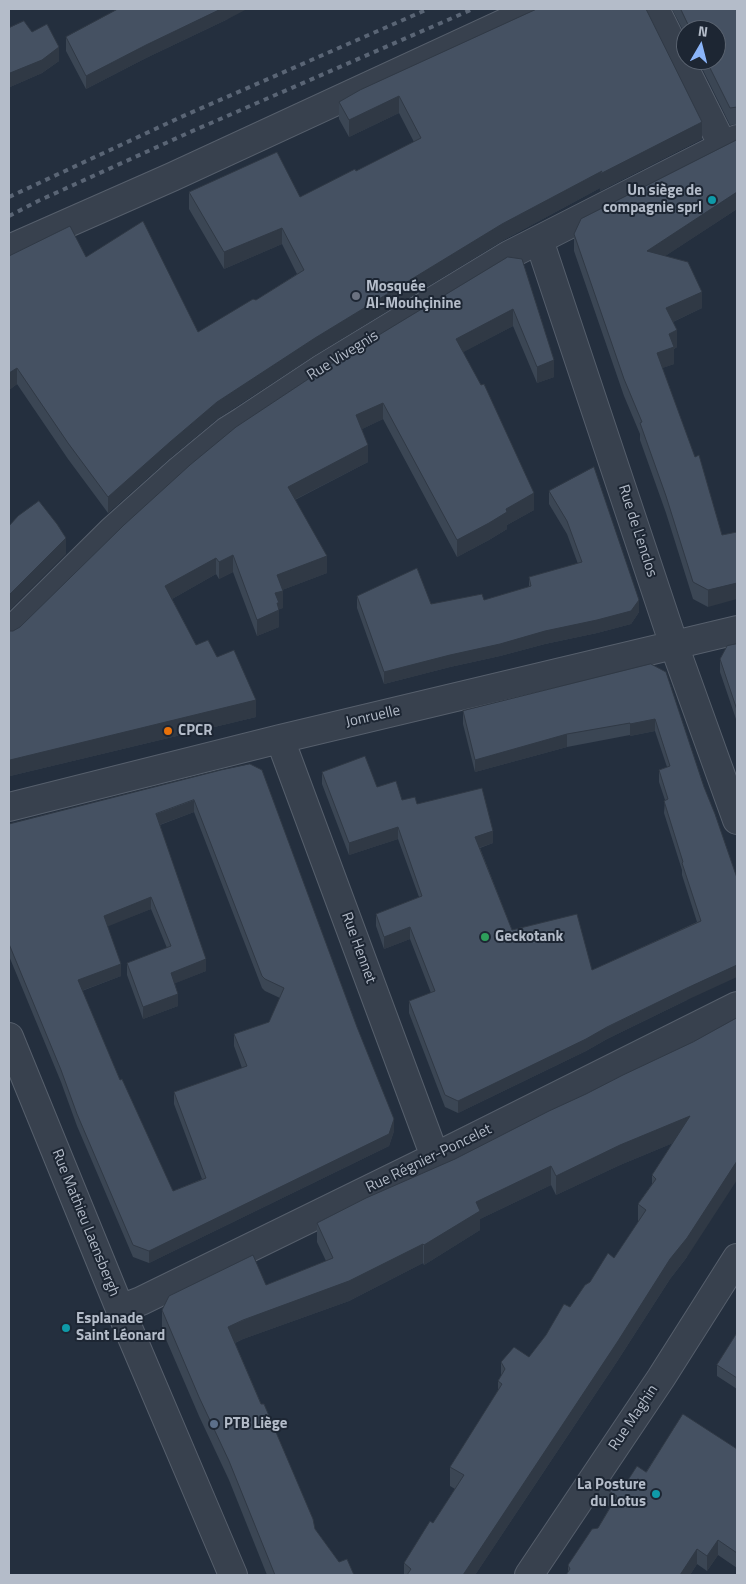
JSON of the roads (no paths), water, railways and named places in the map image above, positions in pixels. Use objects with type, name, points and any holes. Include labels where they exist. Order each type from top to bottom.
[{"type":"street","points":[[9,249],[172,177],[535,9]]},
{"type":"street","name":"Rue Vivegnis","points":[[9,633],[112,531],[180,470],[227,432],[340,358],[509,255],[730,142],[655,9]]},
{"type":"street","name":"Rue de L'enclos","points":[[539,240],[674,645],[737,820]]},
{"type":"street","name":"Jonruelle","points":[[9,807],[280,739],[737,630]]},
{"type":"street","name":"Rue Hennet","points":[[280,739],[435,1157]]},
{"type":"street","name":"Rue Régnier-Poncelet","points":[[120,1309],[435,1157],[737,1006]]},
{"type":"street","name":"Rue Mathieu Laensbergh","points":[[9,1037],[17,1081],[120,1309],[233,1575]]},
{"type":"street","name":"Rue Maghin","points":[[529,1575],[661,1378],[737,1258]]},
{"type":"railway","points":[[9,197],[181,117],[428,9]]},
{"type":"railway","points":[[9,216],[188,133],[473,9]]},
{"type":"place","name":"Un siège de compagnie sprl","points":[[712,200]]},
{"type":"place","name":"Mosquée Al-Mouhçinine","points":[[356,296]]},
{"type":"place","name":"CPCR","points":[[168,731]]},
{"type":"place","name":"Geckotank","points":[[485,937]]},
{"type":"place","name":"Esplanade Saint Léonard","points":[[66,1328]]},
{"type":"place","name":"PTB Liège","points":[[214,1424]]},
{"type":"place","name":"La Posture du Lotus","points":[[656,1494]]}]
